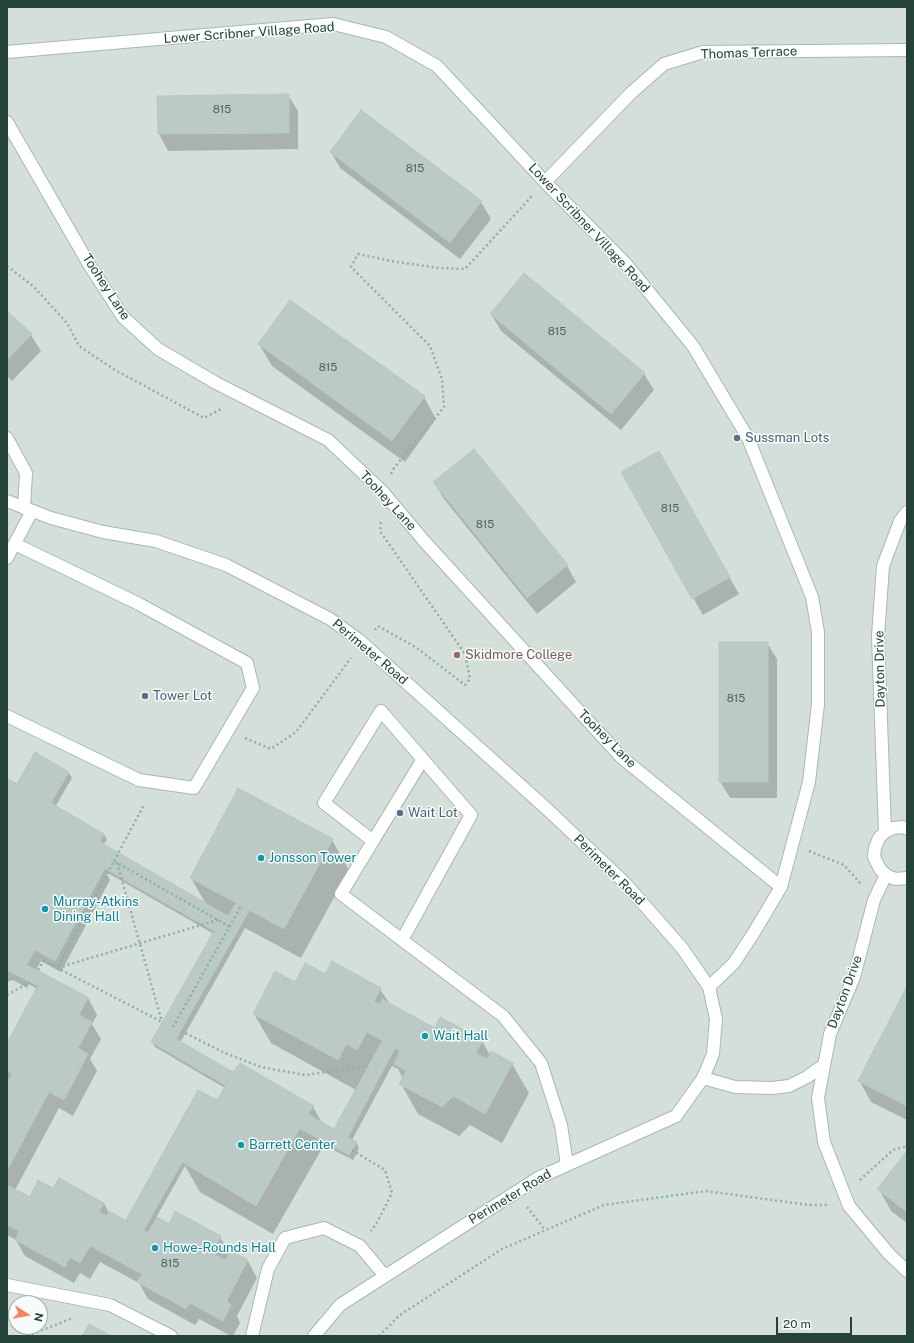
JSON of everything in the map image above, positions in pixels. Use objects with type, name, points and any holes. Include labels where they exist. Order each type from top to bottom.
[{"type":"lane","name":"Lower Scribner Village Road","points":[[7,52],[333,24],[386,37],[437,66],[545,182],[626,264],[694,346],[748,438],[812,597],[818,632],[818,704],[809,782],[780,887],[753,934],[734,963],[709,987]]},
{"type":"lane","name":"Thomas Terrace","points":[[545,182],[631,93],[664,64],[703,52],[907,50]]},
{"type":"lane","name":"Toohey Lane","points":[[7,122],[90,266],[123,317],[158,349],[216,384],[328,440],[383,492],[434,552],[621,756],[780,887]]},
{"type":"lane","points":[[7,438],[26,473],[28,510],[15,544],[7,558]]},
{"type":"lane","name":"Perimeter Road","points":[[7,501],[51,518],[103,532],[156,541],[226,565],[330,619],[362,643],[548,810],[624,882],[682,948],[709,987],[716,1019],[713,1054],[703,1078],[676,1116],[538,1178],[384,1275],[340,1305],[314,1336]]},
{"type":"lane","name":"Dayton Drive","points":[[885,832],[878,636],[883,566],[900,521],[907,512]]},
{"type":"lane","points":[[7,716],[139,780],[194,788],[252,688],[247,663],[139,604],[15,544]]},
{"type":"lane","points":[[373,842],[324,803],[381,711],[471,814],[402,940]]},
{"type":"lane","points":[[424,759],[341,894],[503,1016],[541,1063],[561,1125],[567,1165]]},
{"type":"lane","points":[[907,829],[902,827],[893,828],[885,832],[879,838],[874,848],[874,857],[880,869],[886,875],[895,879],[907,878]]},
{"type":"lane","name":"Dayton Drive","points":[[886,875],[874,900],[854,977],[830,1034],[818,1098],[824,1142],[849,1206],[889,1254],[907,1271]]},
{"type":"lane","points":[[703,1078],[735,1087],[772,1088],[789,1086],[807,1077],[824,1065]]},
{"type":"lane","points":[[252,1336],[268,1269],[285,1238],[324,1228],[360,1246],[384,1275]]},
{"type":"lane","points":[[7,1285],[110,1305],[171,1336]]},
{"type":"path","points":[[228,730],[271,749],[296,732],[362,643],[378,626],[417,648],[465,685],[470,679],[464,654],[380,531],[383,492],[394,468],[444,407],[442,379],[430,346],[350,267],[358,254],[391,261],[440,268],[465,269],[545,182]]},
{"type":"path","points":[[7,266],[33,286],[67,323],[79,346],[115,370],[204,418],[243,397]]},
{"type":"path","points":[[57,968],[144,805]]},
{"type":"path","points":[[792,844],[844,865],[874,900]]},
{"type":"path","points":[[114,861],[230,927]]},
{"type":"path","points":[[38,970],[44,961],[162,1022],[117,863]]},
{"type":"path","points":[[174,1027],[241,906]]},
{"type":"path","points":[[57,968],[218,920]]},
{"type":"path","points":[[7,995],[30,982]]},
{"type":"path","points":[[181,1031],[225,1053],[261,1066],[305,1075],[368,1066]]},
{"type":"path","points":[[843,1188],[862,1179],[881,1160],[894,1150],[907,1146]]},
{"type":"path","points":[[352,1150],[385,1170],[392,1193],[378,1221],[360,1246]]},
{"type":"path","points":[[379,1336],[400,1315],[502,1249],[604,1205],[706,1191],[809,1205],[849,1206]]},
{"type":"path","points":[[525,1204],[544,1230]]},
{"type":"path","points":[[27,1336],[77,1317]]},
{"type":"shaded area","name":"Skidmore College","points":[[7,7],[907,7],[907,1336],[7,1336]]},
{"type":"building","points":[[289,94],[289,133],[158,134],[157,96]]},
{"type":"building","points":[[361,110],[482,201],[450,243],[330,152]]},
{"type":"building","points":[[524,273],[645,373],[611,414],[490,314]]},
{"type":"building","points":[[290,300],[425,396],[392,441],[258,344]]},
{"type":"building","points":[[7,311],[32,334],[7,360]]},
{"type":"building","points":[[474,449],[568,565],[527,598],[433,482]]},
{"type":"building","points":[[659,451],[730,577],[692,599],[621,472]]},
{"type":"building","points":[[719,642],[768,642],[768,782],[719,782]]},
{"type":"building","points":[[35,752],[69,772],[51,803],[104,834],[100,842],[228,916],[236,903],[249,911],[176,1039],[233,1072],[225,1085],[151,1042],[214,931],[76,852],[83,841],[43,818],[28,846],[7,834],[7,778],[17,784]]},
{"type":"building","name":"Jonsson Tower","points":[[238,788],[333,839],[284,929],[190,878]]},
{"type":"building","name":"Murray-Atkins Dining Hall","points":[[43,818],[83,841],[76,852],[105,868],[55,961],[35,950],[20,977],[7,970],[7,834],[28,846]]},
{"type":"building","name":"Wait Hall","points":[[332,961],[381,988],[374,1001],[380,1004],[382,999],[435,1028],[440,1017],[483,1040],[476,1053],[487,1059],[491,1051],[513,1063],[485,1114],[453,1096],[442,1107],[399,1084],[406,1071],[394,1064],[400,1051],[367,1032],[357,1050],[346,1044],[338,1060],[253,1014],[275,971],[295,982],[305,963],[325,974]]},
{"type":"building","points":[[27,965],[44,974],[38,986],[20,977]]},
{"type":"building","points":[[44,974],[88,997],[79,1015],[92,1022],[78,1048],[88,1054],[64,1100],[49,1092],[7,1171],[7,1083],[12,1074],[7,1071],[7,1043]]},
{"type":"building","points":[[907,986],[907,1106],[858,1081]]},
{"type":"building","points":[[382,1041],[395,1048],[348,1137],[357,1142],[349,1155],[300,1129],[308,1114],[334,1129]]},
{"type":"building","name":"Barrett Center","points":[[240,1063],[314,1106],[256,1206],[182,1162],[233,1072]]},
{"type":"building","points":[[198,1090],[217,1100],[144,1230],[126,1220]]},
{"type":"building","points":[[907,1151],[907,1212],[877,1189]]},
{"type":"building","name":"Howe-Rounds Hall","points":[[59,1178],[104,1203],[99,1212],[106,1216],[109,1211],[148,1233],[157,1217],[169,1224],[175,1211],[221,1236],[212,1253],[225,1260],[231,1251],[248,1260],[227,1300],[231,1305],[223,1321],[190,1303],[186,1309],[137,1282],[142,1274],[90,1246],[80,1263],[70,1257],[65,1267],[15,1240],[19,1231],[7,1225],[7,1185],[30,1197],[38,1180],[53,1188]]},
{"type":"building","points":[[89,1324],[111,1336],[82,1336]]},
{"type":"place","name":"Sussman Lots","points":[[737,438]]},
{"type":"place","name":"Skidmore College","points":[[457,655]]},
{"type":"place","name":"Tower Lot","points":[[145,696]]},
{"type":"place","name":"Wait Lot","points":[[400,813]]},
{"type":"place","name":"Jonsson Tower","points":[[261,858]]},
{"type":"place","name":"Murray-Atkins Dining Hall","points":[[45,909]]},
{"type":"place","name":"Wait Hall","points":[[425,1036]]},
{"type":"place","name":"Barrett Center","points":[[241,1145]]},
{"type":"place","name":"Howe-Rounds Hall","points":[[155,1248]]}]
